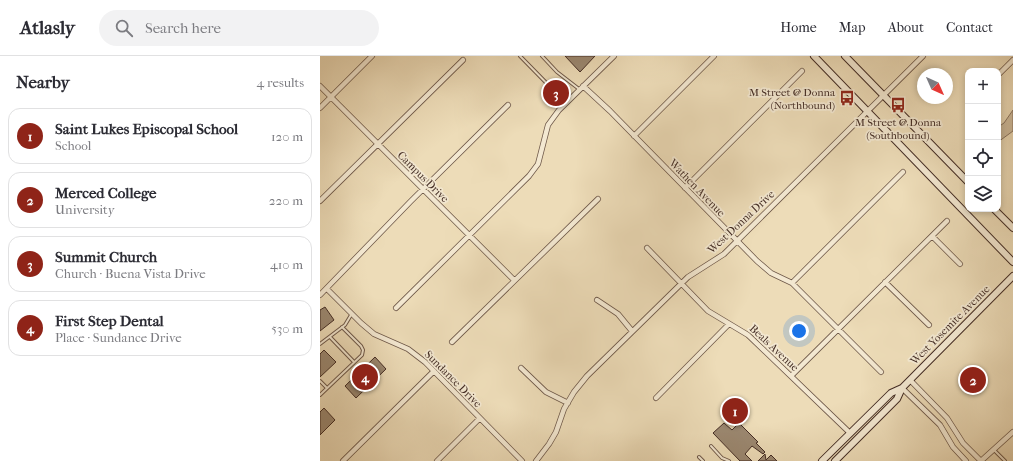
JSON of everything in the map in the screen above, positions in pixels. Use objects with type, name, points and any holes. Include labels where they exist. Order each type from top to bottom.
[{"type":"street","points":[[320,108],[372,56]]},
{"type":"street","points":[[396,308],[529,176],[538,164],[548,125],[558,110],[614,56]]},
{"type":"street","points":[[634,136],[714,56]]},
{"type":"street","points":[[814,56],[1013,262]]},
{"type":"street","points":[[845,56],[965,179]]},
{"type":"street","name":"West Donna Drive","points":[[536,461],[549,444],[568,403],[580,383],[688,276],[718,258],[736,241],[923,56]]},
{"type":"street","points":[[320,201],[463,60]]},
{"type":"street","points":[[1001,72],[1013,60]]},
{"type":"street","points":[[685,188],[802,71]]},
{"type":"street","name":"Campus Drive","points":[[320,86],[422,190],[514,280]]},
{"type":"street","name":"Wathen Avenue","points":[[581,88],[634,136],[765,269],[792,283],[837,330],[881,372]]},
{"type":"street","points":[[320,295],[422,190],[508,105]]},
{"type":"street","points":[[792,283],[903,172]]},
{"type":"street","points":[[452,342],[598,199]]},
{"type":"street","points":[[997,212],[1013,228]]},
{"type":"street","points":[[791,376],[946,221]]},
{"type":"street","points":[[932,236],[960,264]]},
{"type":"street","name":"Beals Avenue","points":[[647,248],[708,311],[748,335],[850,433]]},
{"type":"street","name":"West Yosemite Avenue","points":[[822,461],[891,393],[902,388],[1013,276]]},
{"type":"street","points":[[885,282],[929,325]]},
{"type":"street","name":"Sundance Drive","points":[[327,289],[374,334],[408,349],[425,362],[522,461]]},
{"type":"street","points":[[596,300],[618,314],[632,331]]},
{"type":"street","points":[[656,398],[729,324]]},
{"type":"street","points":[[521,368],[546,392],[568,403]]},
{"type":"street","points":[[344,461],[434,371]]},
{"type":"street","points":[[910,380],[946,418],[963,443],[981,461],[1013,432]]},
{"type":"street","points":[[902,388],[940,425],[953,446],[966,461]]},
{"type":"street","name":"West Yosemite Avenue","points":[[835,461],[897,399],[902,388]]},
{"type":"street","points":[[437,461],[480,418]]},
{"type":"lane","points":[[520,56],[566,103]]},
{"type":"lane","points":[[542,56],[557,72],[581,88]]},
{"type":"lane","points":[[320,344],[342,328],[352,314]]},
{"type":"lane","points":[[320,396],[362,355],[363,350],[361,346],[342,328]]},
{"type":"lane","points":[[330,337],[354,362]]},
{"type":"lane","points":[[320,381],[327,388]]},
{"type":"lane","points":[[711,446],[722,458],[729,461]]},
{"type":"lane","points":[[993,449],[1005,461]]},
{"type":"lane","points":[[699,457],[703,461]]},
{"type":"shaded area","points":[[1013,110],[1013,131],[1001,140],[1001,125]]},
{"type":"building","points":[[565,56],[595,56],[580,72]]},
{"type":"building","points":[[325,307],[334,320],[320,331],[320,310]]},
{"type":"building","points":[[324,350],[336,362],[320,377],[320,354]]},
{"type":"building","points":[[375,357],[386,369],[356,398],[345,386]]},
{"type":"building","points":[[324,408],[335,420],[320,435],[320,412]]},
{"type":"building","points":[[724,423],[732,430],[739,423],[758,442],[756,443],[765,452],[763,454],[752,446],[745,454],[752,461],[740,461],[713,433]]},
{"type":"building","points":[[765,454],[766,460],[771,455],[777,461],[758,461]]},
{"type":"place","name":"Summit Church","points":[[556,93]]},
{"type":"place","name":"M Street @ Donna (Northbound)","points":[[847,98]]},
{"type":"place","name":"M Street @ Donna (Southbound)","points":[[898,105]]},
{"type":"place","name":"First Step Dental","points":[[365,377]]},
{"type":"place","name":"Merced College","points":[[973,380]]},
{"type":"place","name":"Saint Lukes Episcopal School","points":[[735,411]]}]
